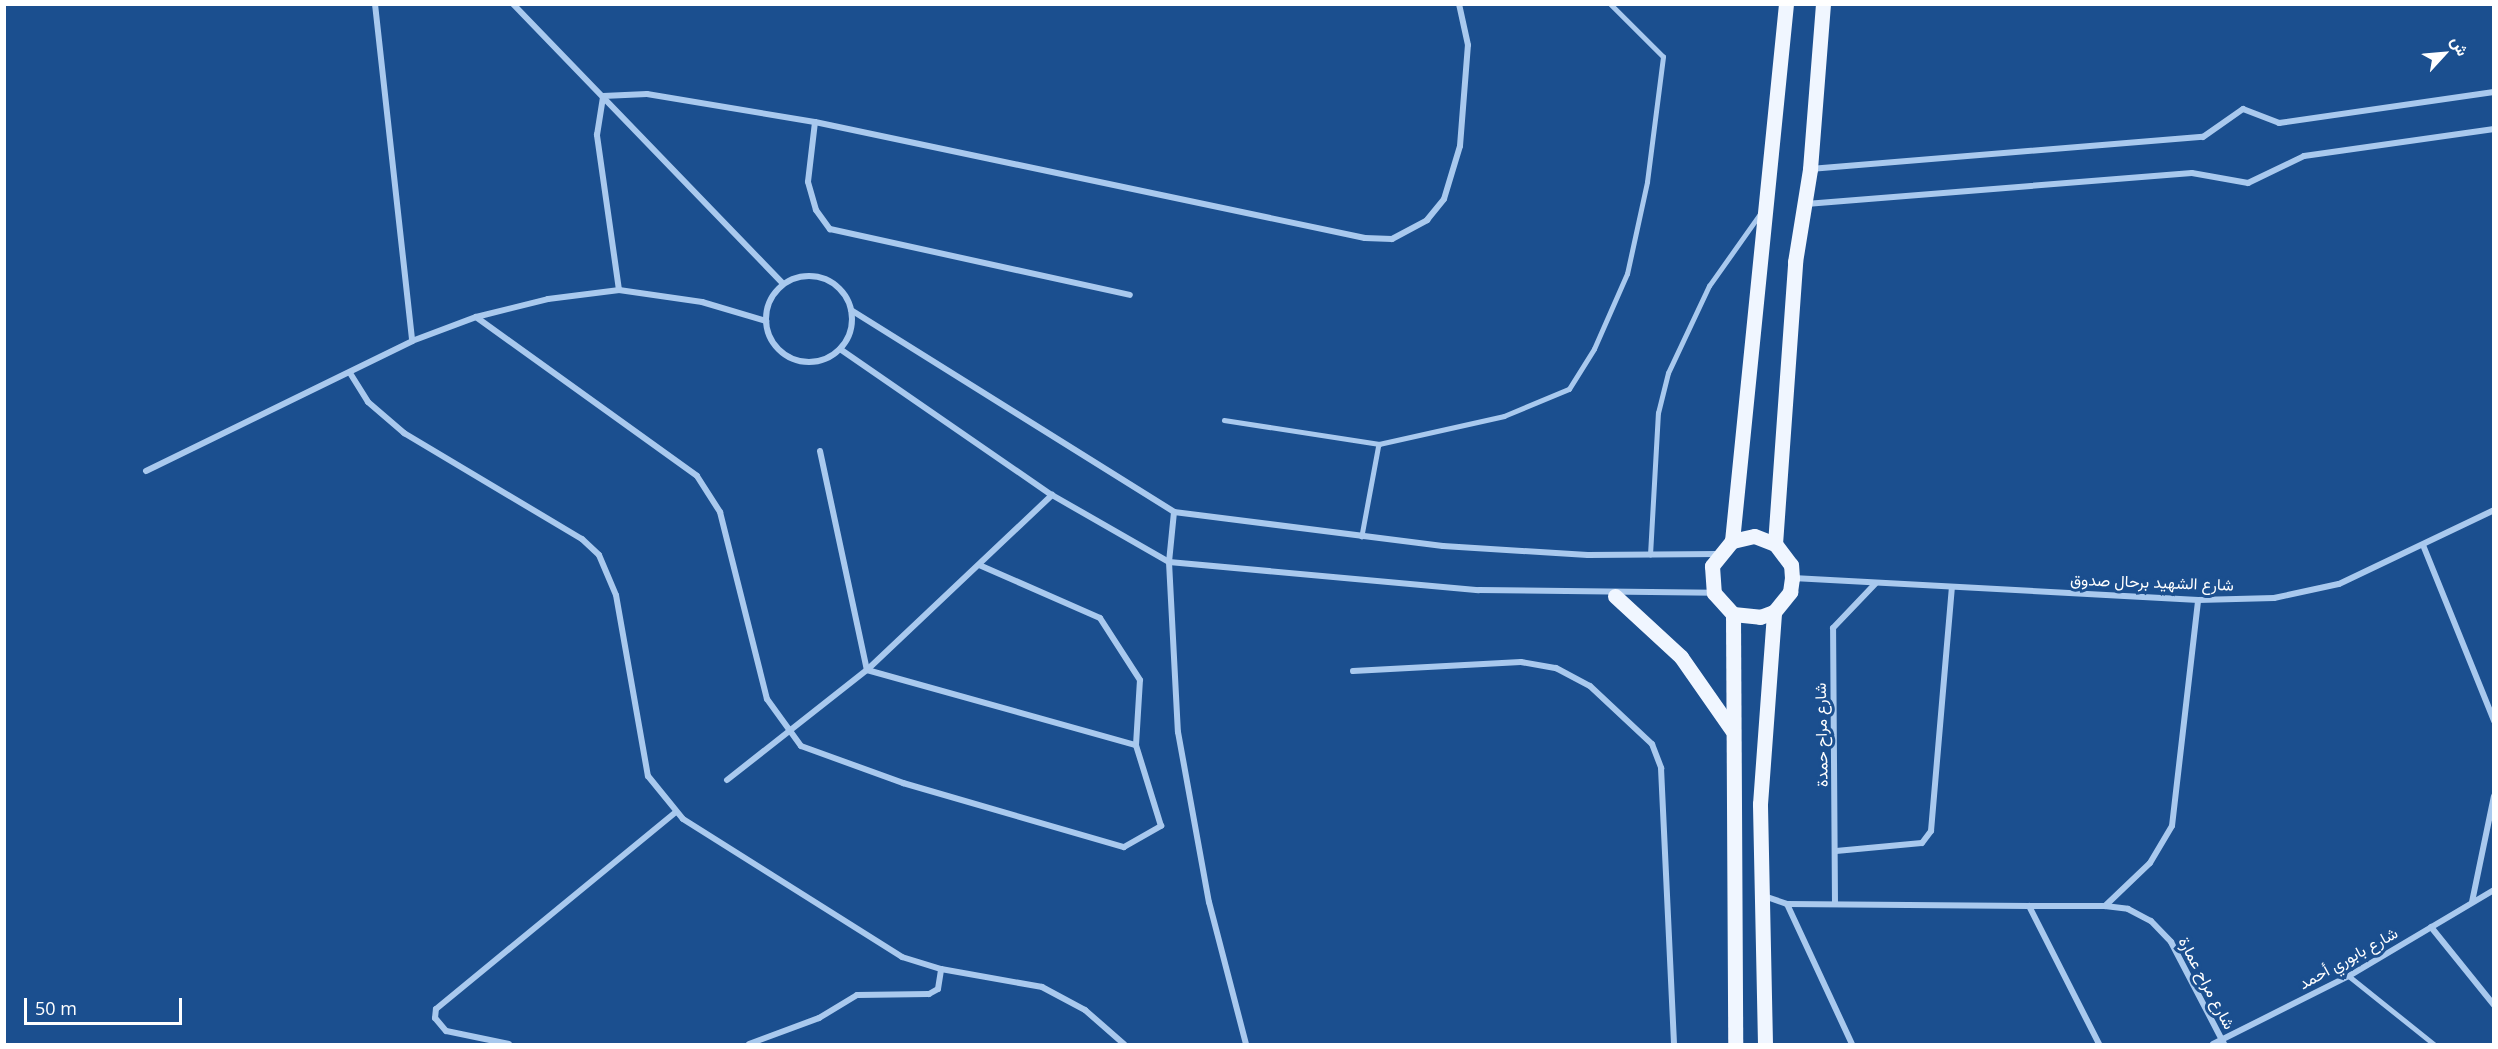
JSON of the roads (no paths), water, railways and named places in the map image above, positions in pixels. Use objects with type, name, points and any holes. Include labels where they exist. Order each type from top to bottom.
[{"type":"main road","points":[[1732,541],[1786,4]]},
{"type":"main road","points":[[1775,544],[1795,262],[1810,169],[1823,4]]},
{"type":"main road","points":[[1732,614],[1760,618],[1774,612],[1784,603],[1792,578],[1791,565],[1775,544],[1754,536],[1732,541],[1718,554],[1712,566],[1714,593],[1732,614],[1735,1044]]},
{"type":"main road","points":[[1615,596],[1681,657],[1732,730]]},
{"type":"main road","points":[[1765,1044],[1758,895],[1774,612]]},
{"type":"street","points":[[375,4],[412,341]]},
{"type":"street","points":[[513,4],[783,284]]},
{"type":"street","points":[[603,96],[647,94],[815,122],[1365,238],[1392,238],[1426,220],[1444,199],[1457,157],[1468,45],[1459,4]]},
{"type":"street","points":[[1810,169],[2203,137],[2243,109],[2279,123],[2493,92]]},
{"type":"street","points":[[603,96],[597,135],[619,290]]},
{"type":"street","points":[[815,122],[808,182],[816,210],[830,229],[1130,295]]},
{"type":"street","points":[[1805,204],[2192,173],[2248,183],[2304,156],[2493,129]]},
{"type":"street","points":[[803,277],[824,278],[837,286],[851,310],[852,324],[840,349],[815,362],[788,357],[777,348],[766,321],[767,307],[783,284],[803,277]]},
{"type":"street","points":[[146,471],[412,341],[476,316],[548,299],[619,290],[702,302],[766,321]]},
{"type":"street","points":[[851,310],[1174,512],[1443,546],[1650,555],[1718,554]]},
{"type":"street","points":[[476,316],[697,476],[720,512],[767,699],[786,733],[831,760],[1124,847],[1161,826],[1136,745],[1140,680],[1100,618],[979,565]]},
{"type":"street","points":[[840,349],[1052,495],[1169,562],[1479,590],[1615,596],[1714,593]]},
{"type":"street","points":[[350,373],[368,402],[404,433],[582,539],[599,555],[616,595],[648,776],[676,812],[711,842],[902,957],[941,969],[1042,987],[1085,1010],[1124,1044]]},
{"type":"street","points":[[820,451],[867,670]]},
{"type":"street","points":[[727,780],[867,670],[1052,495]]},
{"type":"street","name":"شارع الشهيد برحال صدوق","points":[[1792,578],[2198,600],[2274,598],[2339,584],[2493,510]]},
{"type":"street","points":[[1174,512],[1169,562],[1178,732],[1209,902],[1246,1044]]},
{"type":"street","points":[[2423,545],[2493,721]]},
{"type":"street","name":"شارع مراح حمدة","points":[[1835,904],[1833,628],[1876,583]]},
{"type":"street","points":[[1836,851],[1923,843],[1931,831],[1952,587]]},
{"type":"street","points":[[2104,906],[2150,863],[2172,826],[2198,600]]},
{"type":"street","points":[[1353,671],[1521,662],[1556,668],[1590,686],[1652,744],[1660,768],[1674,1044]]},
{"type":"street","points":[[867,670],[1136,745]]},
{"type":"street","points":[[2472,902],[2493,796]]},
{"type":"street","points":[[508,1044],[446,1031],[435,1018],[436,1009],[676,812]]},
{"type":"street","name":"شارع بابوري أحمد","points":[[2213,1044],[2223,1042],[2349,976],[2493,890]]},
{"type":"street","points":[[1758,895],[1787,904],[1852,1044]]},
{"type":"street","name":"شارع مراح عمارة","points":[[1787,904],[2104,906],[2128,909],[2151,921],[2171,942],[2223,1042]]},
{"type":"street","points":[[2029,906],[2099,1044]]},
{"type":"street","points":[[2431,927],[2493,1005]]},
{"type":"street","points":[[749,1044],[819,1018],[857,995],[929,994],[938,989],[941,969]]},
{"type":"lane","points":[[1224,420],[1379,444],[1504,416],[1569,388],[1594,349],[1627,274],[1647,182],[1663,57],[1610,4]]},
{"type":"lane","points":[[1650,555],[1658,413],[1668,373],[1708,286],[1765,207]]},
{"type":"lane","points":[[1362,536],[1379,444]]},
{"type":"lane","points":[[2349,976],[2434,1044]]}]
